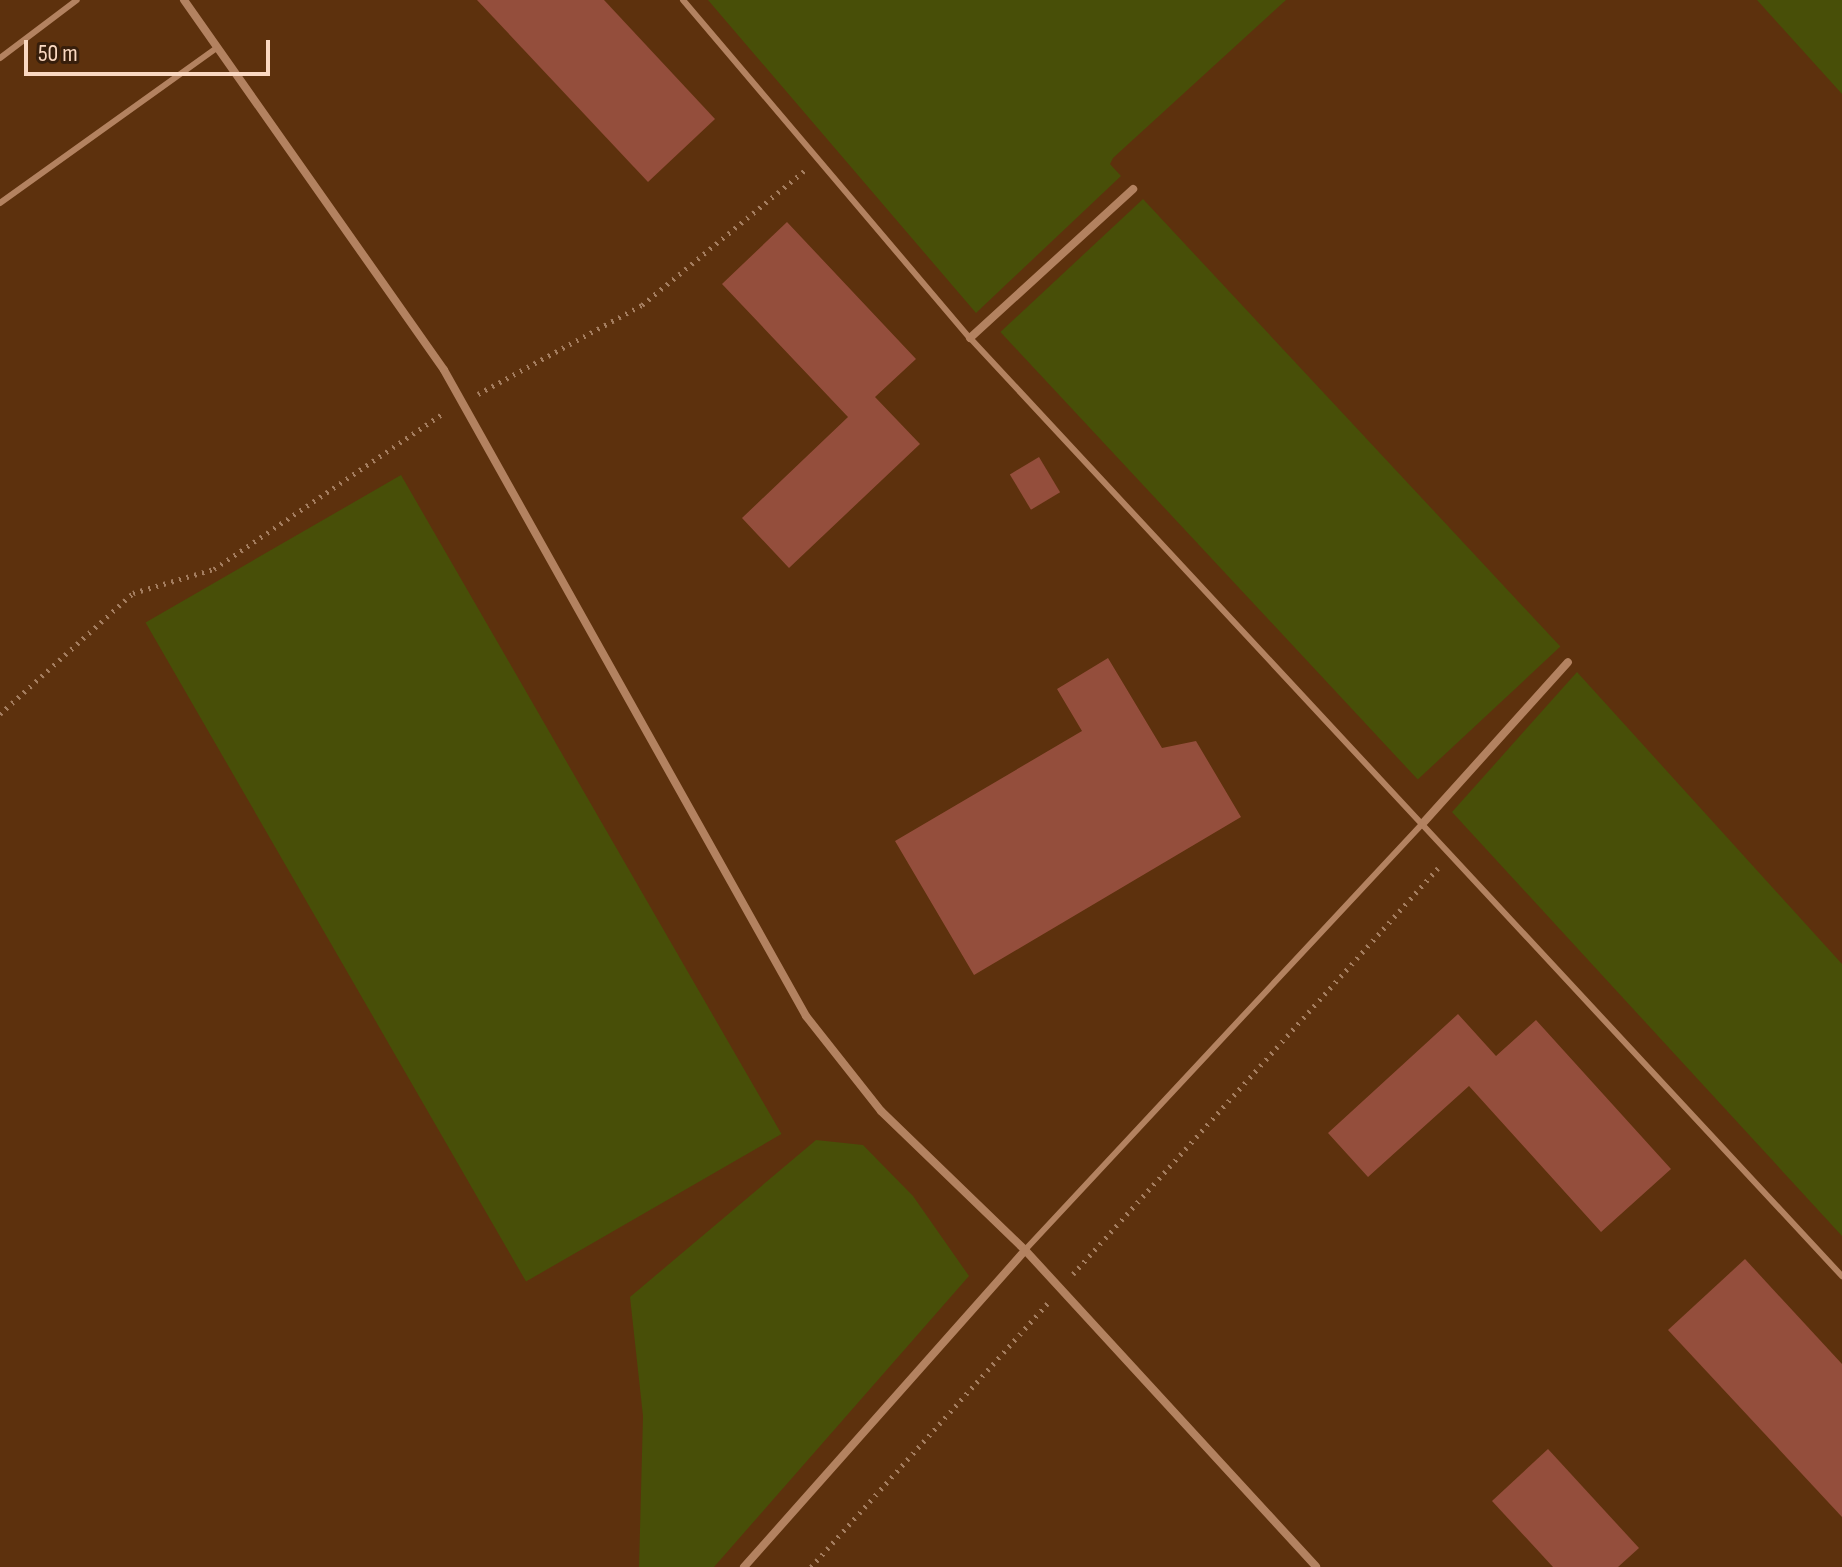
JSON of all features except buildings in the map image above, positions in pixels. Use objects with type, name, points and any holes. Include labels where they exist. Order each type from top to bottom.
[{"type":"street","points":[[184,0],[462,402],[806,1016],[881,1111],[1025,1250],[1316,1567]]},
{"type":"street","points":[[970,338],[1133,189]]},
{"type":"street","points":[[1424,822],[1568,662]]},
{"type":"street","points":[[744,1567],[1025,1250]]},
{"type":"lane","points":[[0,58],[77,0]]},
{"type":"lane","points":[[683,0],[970,338],[1424,822],[1549,967],[1842,1276]]},
{"type":"lane","points":[[0,203],[215,49]]},
{"type":"lane","points":[[1025,1250],[1424,822]]},
{"type":"path","points":[[0,714],[133,593],[214,569],[462,402],[642,305],[818,159]]},
{"type":"path","points":[[811,1567],[1439,867]]},
{"type":"green space","points":[[708,0],[1286,0],[1113,158],[1110,164],[1121,176],[976,313]]},
{"type":"green space","points":[[1757,0],[1842,0],[1842,94]]},
{"type":"green space","points":[[1143,199],[1560,647],[1418,780],[1000,332]]},
{"type":"green space","points":[[401,475],[782,1134],[526,1282],[146,622]]},
{"type":"green space","points":[[1577,672],[1842,964],[1842,1236],[1452,812]]},
{"type":"green space","points":[[816,1140],[863,1145],[913,1196],[969,1276],[714,1567],[639,1567],[643,1416],[630,1297]]}]
